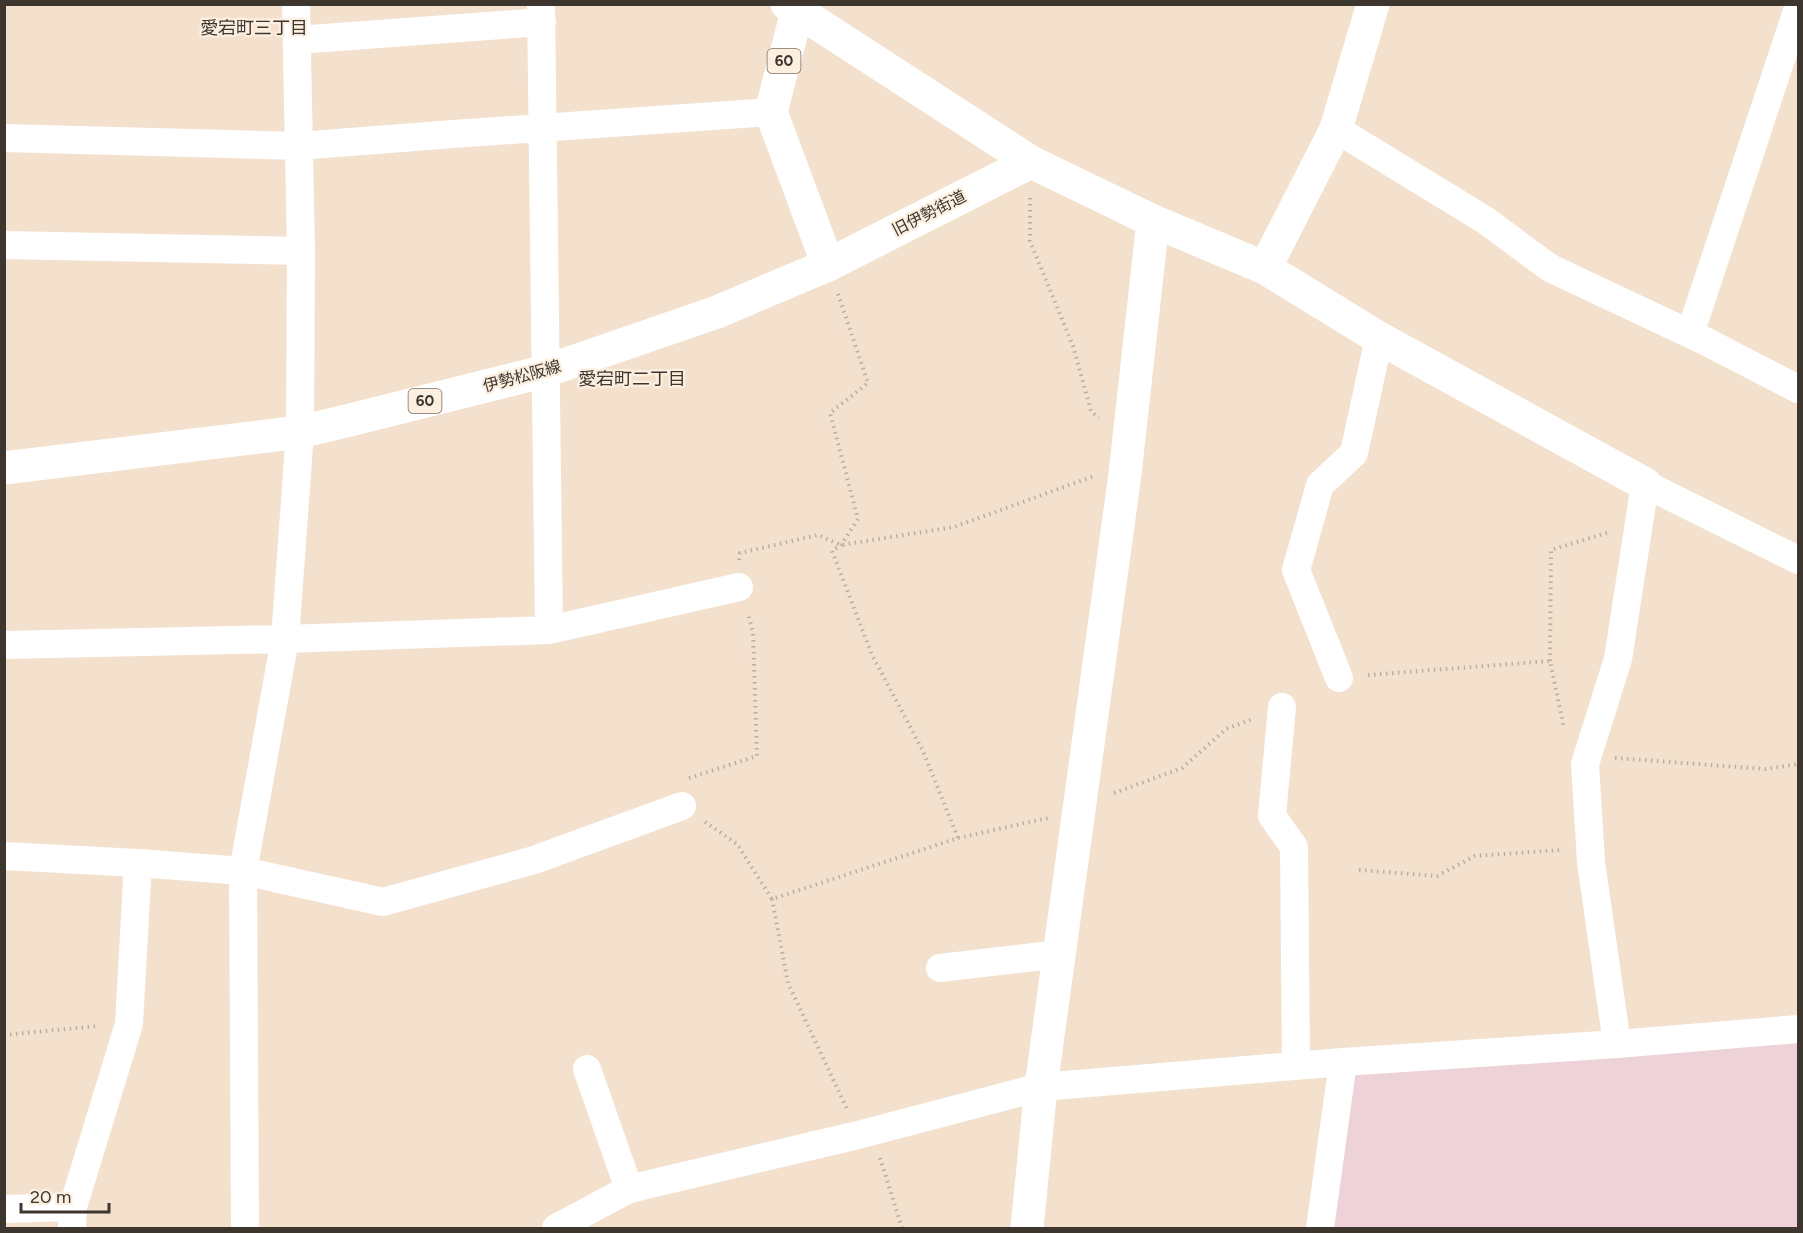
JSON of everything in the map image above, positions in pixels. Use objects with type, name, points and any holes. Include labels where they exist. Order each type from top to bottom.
[{"type":"street","points":[[245,1228],[243,871],[285,639],[300,432],[301,251],[296,4]]},
{"type":"street","points":[[1265,268],[1336,129],[1373,4]]},
{"type":"street","points":[[794,6],[1031,162],[1153,221],[1265,268],[1379,338],[1645,484],[1798,560]]},
{"type":"street","name":"60","points":[[771,112],[794,6]]},
{"type":"street","points":[[1690,334],[1798,8]]},
{"type":"street","points":[[297,39],[542,13],[549,630]]},
{"type":"street","points":[[4,138],[299,146],[771,112],[828,265]]},
{"type":"street","points":[[1336,129],[1485,220],[1550,268],[1690,334],[1798,389]]},
{"type":"street","name":"旧伊勢街道","points":[[828,265],[1031,162]]},
{"type":"street","points":[[1027,1228],[1041,1087],[1130,431],[1153,221]]},
{"type":"street","points":[[4,245],[301,251]]},
{"type":"street","name":"伊勢松阪線","points":[[4,468],[300,432],[546,371],[717,312],[828,265]]},
{"type":"street","points":[[1340,678],[1296,570],[1320,484],[1354,453],[1379,338]]},
{"type":"street","points":[[1617,1044],[1590,849],[1584,764],[1618,659],[1645,484]]},
{"type":"street","points":[[4,645],[549,630],[739,587]]},
{"type":"street","points":[[1282,707],[1272,816],[1294,847],[1296,1066]]},
{"type":"street","points":[[4,856],[243,871],[383,902],[534,860],[682,806]]},
{"type":"street","points":[[4,1209],[72,1218],[129,1024],[138,863]]},
{"type":"street","points":[[940,968],[1059,954]]},
{"type":"street","points":[[556,1228],[629,1189],[858,1135],[1041,1087],[1342,1062],[1617,1044],[1798,1029]]},
{"type":"street","points":[[1320,1228],[1342,1062]]},
{"type":"street","points":[[587,1069],[629,1189]]},
{"type":"path","points":[[1031,162],[1030,241],[1073,346],[1091,411],[1104,423],[1130,431]]},
{"type":"path","points":[[828,265],[868,384],[830,413],[858,519],[841,545],[832,551],[872,655],[923,751],[958,838]]},
{"type":"path","points":[[1550,661],[1551,550],[1638,523]]},
{"type":"path","points":[[1359,870],[1437,876],[1475,856],[1590,849]]},
{"type":"path","points":[[772,898],[788,983],[858,1135],[877,1147],[903,1228]]},
{"type":"path","points":[[4,1035],[129,1024]]},
{"type":"shaded area","points":[[1798,1043],[1798,1228],[1324,1228],[1345,1075]]},
{"type":"district","name":"愛宕町三丁目","points":[[254,28]]},
{"type":"district","name":"愛宕町二丁目","points":[[632,379]]}]
